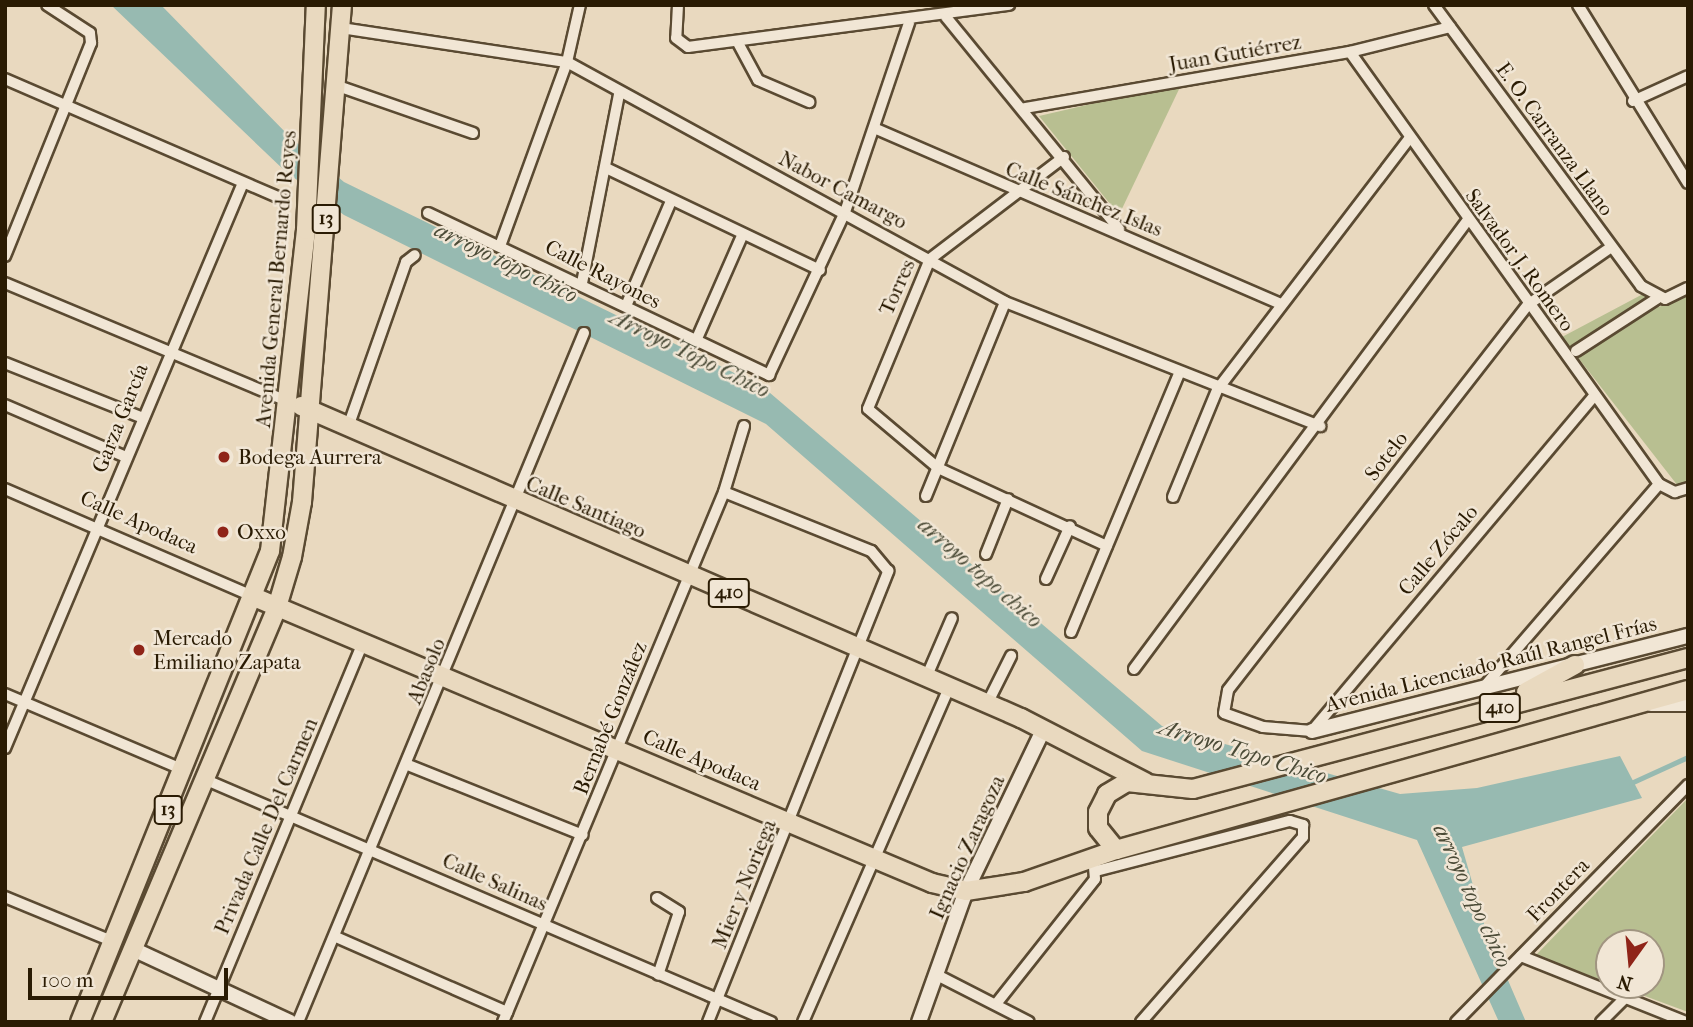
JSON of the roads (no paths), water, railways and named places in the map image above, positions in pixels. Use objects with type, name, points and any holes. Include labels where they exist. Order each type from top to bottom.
[{"type":"main road","name":"Avenida General Bernardo Reyes","points":[[80,1022],[254,597],[276,519],[306,230],[316,5]]},
{"type":"main road","name":"13","points":[[102,1022],[277,607],[302,502],[338,86],[342,5]]},
{"type":"main road","name":"Calle Santiago","points":[[290,402],[987,704],[1145,782]]},
{"type":"main road","name":"410","points":[[254,597],[277,607]]},
{"type":"main road","name":"Calle Apodaca","points":[[277,607],[362,645],[790,822],[966,891],[1024,882],[1093,865],[1116,850]]},
{"type":"main road","name":"410","points":[[1145,782],[1183,790],[1210,785],[1311,755],[1688,658]]},
{"type":"main road","points":[[1505,706],[1575,665]]},
{"type":"main road","name":"410","points":[[1116,850],[1646,704],[1688,690]]},
{"type":"main road","points":[[1116,850],[1098,828],[1100,806],[1114,789],[1145,782]]},
{"type":"street","points":[[5,256],[69,106],[91,43],[90,33],[47,5]]},
{"type":"street","points":[[500,246],[568,62],[580,5]]},
{"type":"street","points":[[678,5],[678,43],[737,41],[909,23],[1009,5]]},
{"type":"street","name":"E. O. Carranza Llano","points":[[1434,5],[1610,248],[1653,296]]},
{"type":"street","points":[[1578,5],[1633,101],[1688,183]]},
{"type":"street","points":[[946,17],[1025,108],[1120,231]]},
{"type":"street","points":[[606,167],[742,236],[820,270],[845,212],[909,23]]},
{"type":"street","name":"Juan Gutiérrez","points":[[1025,108],[1350,52],[1450,27]]},
{"type":"street","name":"Nabor Camargo","points":[[341,28],[568,62],[619,94],[845,212],[1005,302],[1217,390],[1320,426]]},
{"type":"street","points":[[737,41],[758,80],[810,102]]},
{"type":"street","name":"Salvador J. Romero","points":[[1350,52],[1408,140],[1661,486]]},
{"type":"street","points":[[1633,101],[1688,76]]},
{"type":"street","points":[[5,79],[282,199]]},
{"type":"street","points":[[338,86],[473,133]]},
{"type":"street","points":[[582,283],[619,94]]},
{"type":"street","name":"Calle Sánchez Islas","points":[[874,128],[1014,194],[1120,231],[1280,304]]},
{"type":"street","points":[[1173,497],[1217,390],[1280,304],[1408,140]]},
{"type":"street","name":"Torres","points":[[938,467],[868,409],[930,259],[1064,157]]},
{"type":"street","name":"Garza García","points":[[5,748],[168,352],[243,183]]},
{"type":"street","points":[[625,306],[671,201]]},
{"type":"street","name":"Calle Rayones","points":[[428,213],[582,283],[758,374],[775,368],[820,270]]},
{"type":"street","points":[[1134,669],[1320,426],[1466,220]]},
{"type":"street","points":[[695,343],[742,236]]},
{"type":"street","name":"Sotelo","points":[[1224,713],[1228,690],[1530,304],[1610,248]]},
{"type":"street","points":[[348,427],[406,262],[415,255]]},
{"type":"street","name":"Calle Santiago","points":[[5,283],[290,402]]},
{"type":"street","points":[[1576,351],[1653,296],[1688,288]]},
{"type":"street","points":[[926,496],[1005,302]]},
{"type":"street","name":"Abasolo","points":[[298,1022],[408,765],[584,333]]},
{"type":"street","points":[[5,363],[143,418]]},
{"type":"street","points":[[1071,632],[1179,374]]},
{"type":"street","name":"Calle Zócalo","points":[[1312,731],[1594,396]]},
{"type":"street","points":[[5,405],[126,457]]},
{"type":"street","name":"Bernabé González","points":[[505,1017],[724,492],[744,426]]},
{"type":"street","points":[[938,467],[1070,526],[1107,546]]},
{"type":"street","points":[[1480,691],[1661,486],[1688,488]]},
{"type":"street","name":"Calle Apodaca","points":[[5,489],[254,597]]},
{"type":"street","name":"Mier y Noriega","points":[[708,1022],[887,579],[887,565],[872,551],[724,492]]},
{"type":"street","points":[[986,554],[1008,499]]},
{"type":"street","points":[[1046,579],[1070,526]]},
{"type":"street","points":[[926,678],[952,618]]},
{"type":"street","name":"Avenida Licenciado Raúl Rangel Frías","points":[[1224,713],[1263,727],[1312,731],[1480,691],[1688,636]]},
{"type":"street","name":"Privada Calle Del Carmen","points":[[205,1022],[362,645]]},
{"type":"street","points":[[987,704],[1011,656]]},
{"type":"street","points":[[803,1022],[878,858],[949,688]]},
{"type":"street","points":[[5,694],[184,770]]},
{"type":"street","points":[[1646,704],[1688,704]]},
{"type":"street","name":"Ignacio Zaragoza","points":[[919,1022],[966,891],[1043,730]]},
{"type":"street","points":[[408,765],[583,835]]},
{"type":"street","name":"Calle Salinas","points":[[204,779],[373,849],[657,975],[771,1022]]},
{"type":"street","name":"Frontera","points":[[1456,1022],[1688,785]]},
{"type":"street","name":"Calle Apodaca","points":[[1093,865],[1290,821],[1303,825],[1303,837],[1141,1022]]},
{"type":"street","points":[[996,1004],[1093,865]]},
{"type":"street","points":[[5,897],[114,942]]},
{"type":"street","points":[[657,898],[679,912],[657,975]]},
{"type":"street","points":[[336,937],[505,1017]]},
{"type":"street","points":[[133,949],[289,1022]]},
{"type":"street","points":[[1521,956],[1595,986]]},
{"type":"street","points":[[937,975],[1029,1022]]},
{"type":"street","points":[[1601,1022],[1624,999]]},
{"type":"street","points":[[1628,999],[1686,1022]]},
{"type":"water","points":[[111,5],[161,5],[291,138],[344,182],[763,387],[1162,726],[1400,794],[1477,788],[1620,756],[1642,798],[1462,847],[1485,927],[1526,1022],[1499,1022],[1417,840],[1142,751],[766,424],[344,215],[285,171]]},
{"type":"waterway","points":[[1631,783],[1688,757]]},
{"type":"place","name":"Bodega Aurrera","points":[[224,457]]},
{"type":"place","name":"Oxxo","points":[[223,532]]},
{"type":"place","name":"Mercado Emiliano Zapata","points":[[139,650]]},
{"type":"water label","name":"arroyo topo chico","points":[[506,263]]},
{"type":"water label","name":"Arroyo Topo Chico","points":[[690,354]]},
{"type":"water label","name":"arroyo topo chico","points":[[980,573]]},
{"type":"water label","name":"Arroyo Topo Chico","points":[[1243,752]]},
{"type":"water label","name":"arroyo topo chico","points":[[1472,896]]}]
